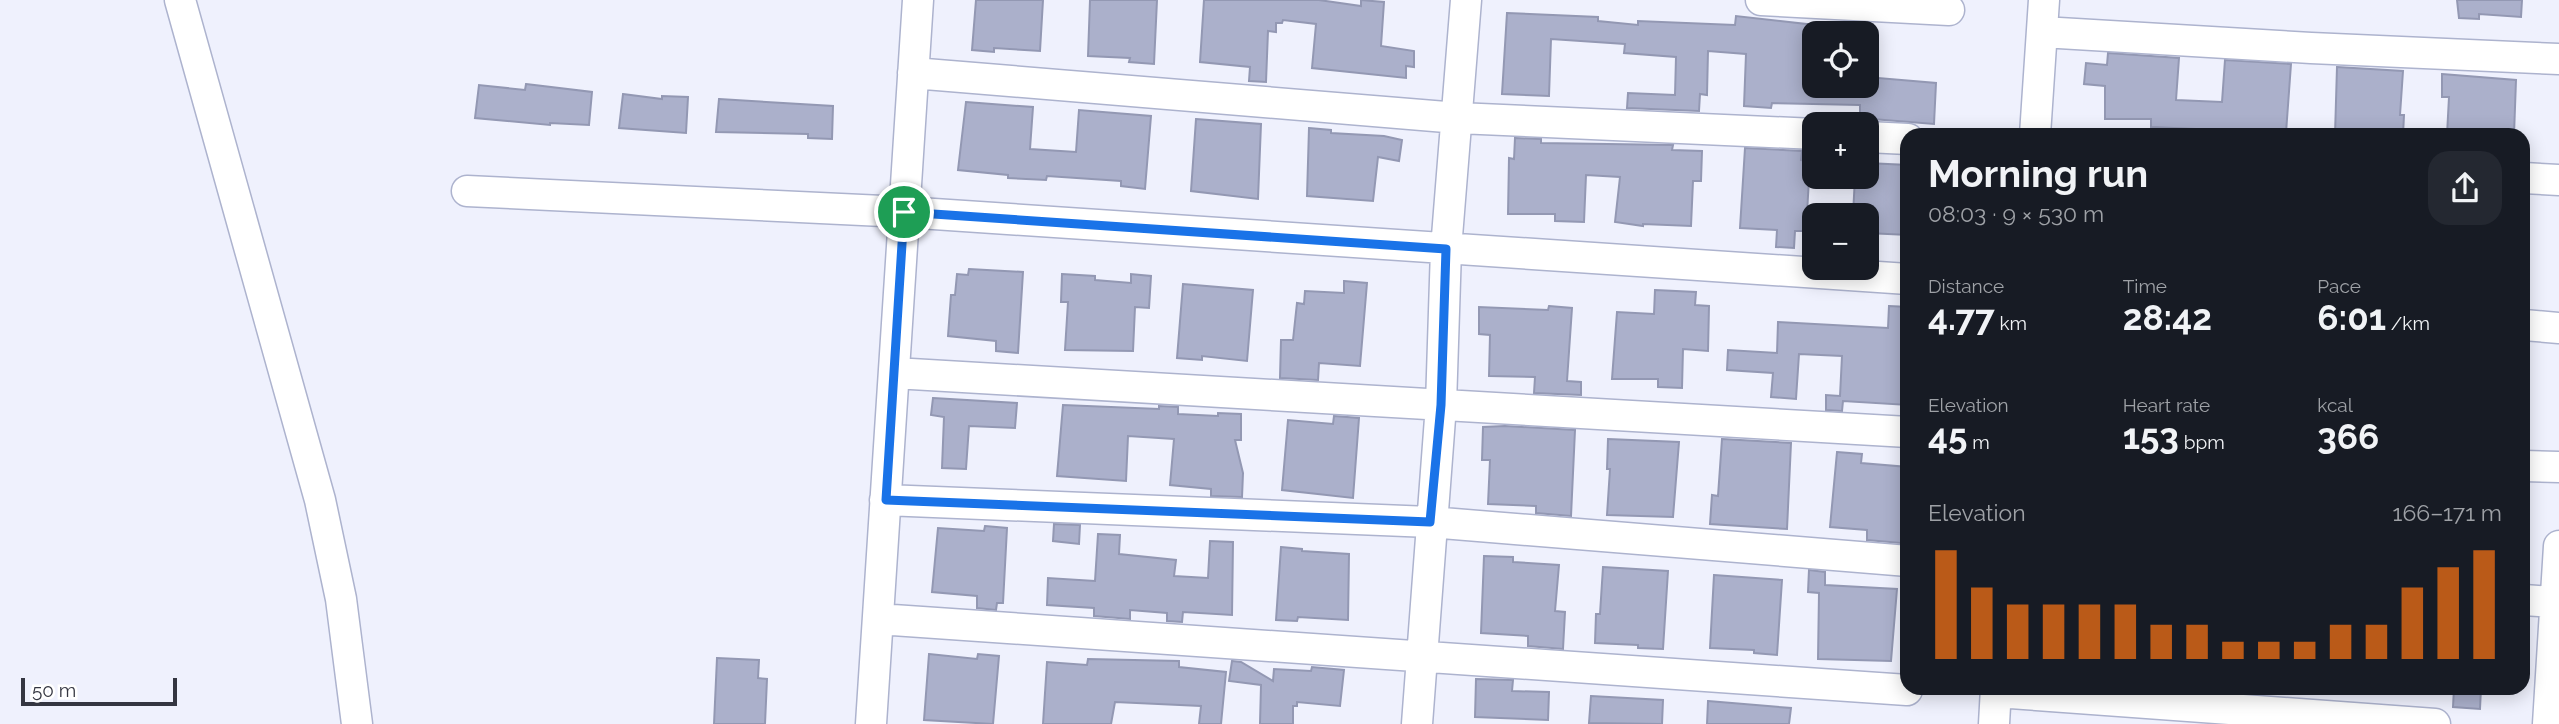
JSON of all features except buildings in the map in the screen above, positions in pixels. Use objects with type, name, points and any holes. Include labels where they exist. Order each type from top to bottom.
[{"type":"street","points":[[180,0],[320,500],[341,599],[357,724]]},
{"type":"street","points":[[871,724],[918,0]]},
{"type":"street","points":[[1416,724],[1441,405],[1446,249],[1466,0]]},
{"type":"street","points":[[1761,0],[1949,10]]},
{"type":"street","points":[[2035,128],[2044,0]]},
{"type":"street","points":[[2042,32],[2559,59]]},
{"type":"street","points":[[913,73],[1458,118],[1802,133]]},
{"type":"street","points":[[1879,138],[1900,139]]},
{"type":"street","points":[[2530,178],[2559,180]]},
{"type":"street","points":[[467,191],[904,212],[1900,278]]},
{"type":"street","points":[[2530,326],[2559,328]]},
{"type":"street","points":[[894,373],[1900,432]]},
{"type":"street","points":[[2530,466],[2559,467]]},
{"type":"street","points":[[886,500],[1430,522],[1900,560]]},
{"type":"street","points":[[2548,724],[2559,546]]},
{"type":"street","points":[[2530,601],[2555,603]]},
{"type":"street","points":[[878,620],[1900,690]]},
{"type":"street","points":[[1994,724],[1996,695]]},
{"type":"street","points":[[2061,695],[2435,724]]},
{"type":"route","points":[[904,212],[1446,249],[1441,405],[1430,522],[886,500],[904,212]]}]
